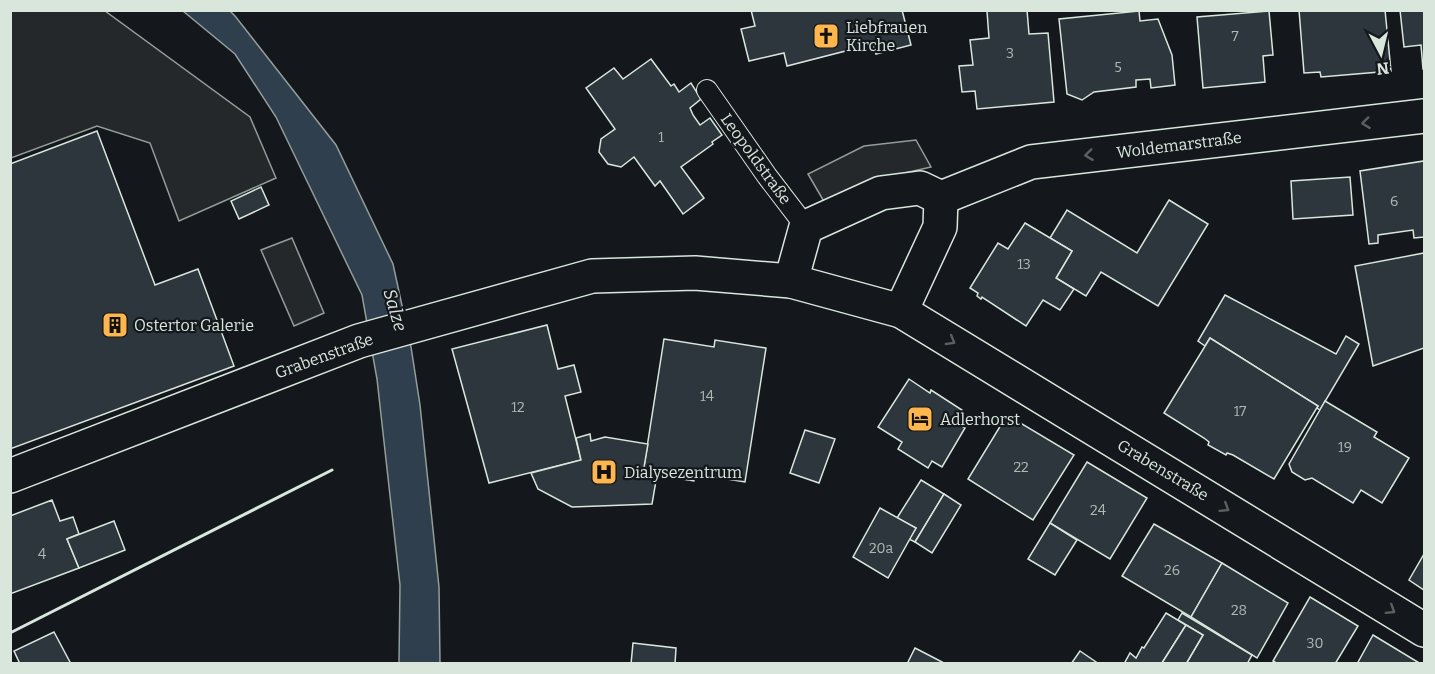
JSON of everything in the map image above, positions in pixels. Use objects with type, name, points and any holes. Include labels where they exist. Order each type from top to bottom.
[{"type":"street","name":"Woldemarstraße","points":[[941,198],[1031,162],[1425,116]]},
{"type":"street","points":[[791,281],[806,227],[881,193],[920,188],[941,198],[940,227],[901,311]]},
{"type":"street","name":"Grabenstraße","points":[[10,476],[358,341],[592,276],[695,273],[791,281],[901,311],[1425,630]]},
{"type":"lane","name":"Leopoldstraße","points":[[707,90],[766,176],[806,227]]},
{"type":"shaded area","points":[[11,10],[105,11],[250,117],[276,178],[179,221],[150,143],[97,126],[11,158]]},
{"type":"shaded area","points":[[916,140],[931,167],[883,178],[826,205],[808,174],[864,146]]},
{"type":"shaded area","points":[[292,238],[324,313],[294,326],[261,250]]},
{"type":"water","name":"Salze","points":[[183,11],[230,11],[235,16],[336,145],[393,264],[411,347],[420,405],[439,587],[440,663],[399,663],[400,585],[377,379],[362,295],[276,117],[235,54]]},
{"type":"building","name":"Liebfrauen Kirche","points":[[751,10],[902,10],[911,45],[876,54],[873,44],[787,66],[784,53],[749,61],[741,29],[755,26]]},
{"type":"building","points":[[1027,10],[1029,34],[1048,33],[1054,102],[977,109],[975,91],[962,92],[959,66],[973,65],[970,40],[989,38],[987,11]]},
{"type":"building","points":[[1299,10],[1385,10],[1391,71],[1321,77],[1320,72],[1304,73]]},
{"type":"building","points":[[1400,10],[1424,10],[1424,69],[1421,45],[1404,47]]},
{"type":"building","points":[[1139,11],[1140,21],[1158,19],[1172,55],[1175,85],[1151,88],[1150,79],[1136,80],[1136,87],[1094,92],[1082,100],[1067,94],[1059,19]]},
{"type":"building","points":[[1269,11],[1273,55],[1263,56],[1265,82],[1203,88],[1197,17]]},
{"type":"building","points":[[651,59],[671,86],[674,84],[679,92],[691,83],[701,99],[690,108],[693,115],[700,125],[710,118],[722,135],[681,167],[704,198],[683,214],[660,181],[655,186],[634,157],[621,167],[608,164],[599,152],[601,139],[615,129],[586,88],[614,68],[623,79]]},
{"type":"building","name":"Ostertor Galerie","points":[[97,131],[155,285],[198,269],[234,366],[10,449],[10,164]]},
{"type":"building","points":[[1424,161],[1424,237],[1414,238],[1413,230],[1378,235],[1378,243],[1369,244],[1360,171]]},
{"type":"building","points":[[1350,177],[1353,215],[1293,219],[1291,181]]},
{"type":"building","points":[[261,187],[269,205],[239,219],[231,201]]},
{"type":"building","points":[[1169,200],[1208,224],[1158,306],[1101,272],[1086,296],[1056,278],[1072,251],[1050,238],[1067,210],[1137,253]]},
{"type":"building","points":[[1025,223],[1072,251],[1056,278],[1074,289],[1060,310],[1043,300],[1026,326],[982,297],[981,299],[977,296],[978,293],[970,288],[998,243],[1008,249]]},
{"type":"building","points":[[1424,253],[1424,348],[1373,366],[1355,266]]},
{"type":"building","points":[[1225,295],[1336,354],[1346,336],[1359,344],[1320,410],[1318,406],[1210,338],[1205,346],[1198,341]]},
{"type":"building","points":[[547,325],[558,369],[574,365],[581,392],[565,396],[581,460],[489,483],[452,349]]},
{"type":"building","points":[[1210,338],[1318,406],[1274,479],[1233,455],[1227,453],[1226,455],[1208,445],[1209,442],[1204,438],[1164,413]]},
{"type":"building","points":[[664,339],[714,347],[715,340],[766,348],[745,482],[695,474],[694,481],[643,473]]},
{"type":"building","points":[[909,379],[962,410],[955,422],[965,428],[942,467],[932,461],[928,468],[898,449],[902,442],[878,427]]},
{"type":"building","points":[[1325,401],[1377,432],[1374,437],[1409,458],[1382,503],[1361,490],[1353,503],[1312,478],[1305,480],[1292,472],[1289,464]]},
{"type":"building","points":[[1007,415],[1074,455],[1033,520],[968,479]]},
{"type":"building","points":[[805,430],[835,439],[819,483],[790,473]]},
{"type":"building","points":[[590,434],[591,441],[605,437],[648,444],[643,473],[657,475],[652,504],[572,507],[538,489],[531,473],[581,460],[576,438]]},
{"type":"building","points":[[1087,462],[1147,498],[1110,559],[1050,523]]},
{"type":"building","points":[[921,480],[944,494],[915,542],[909,539],[916,528],[897,518]]},
{"type":"building","points":[[944,494],[961,505],[932,553],[915,542]]},
{"type":"building","points":[[52,500],[60,521],[73,517],[79,534],[67,539],[79,568],[10,594],[10,516]]},
{"type":"building","points":[[880,508],[916,528],[888,578],[853,557]]},
{"type":"building","points":[[114,521],[125,550],[79,568],[67,539]]},
{"type":"building","points":[[1050,523],[1077,540],[1055,575],[1028,559]]},
{"type":"building","points":[[1154,524],[1222,563],[1191,617],[1122,576]]},
{"type":"building","points":[[1424,554],[1424,590],[1409,580]]},
{"type":"building","points":[[1222,563],[1288,603],[1257,658],[1191,617]]},
{"type":"building","points":[[1310,597],[1358,626],[1335,664],[1278,664],[1273,661]]},
{"type":"building","points":[[1166,613],[1186,625],[1162,663],[1124,664],[1130,653],[1136,658]]},
{"type":"building","points":[[1182,613],[1252,655],[1247,664],[1186,664],[1203,635],[1178,620]]},
{"type":"building","points":[[1186,625],[1203,635],[1186,664],[1162,663]]},
{"type":"building","points":[[54,632],[71,664],[20,664],[14,651]]},
{"type":"building","points":[[1373,635],[1421,664],[1357,664]]},
{"type":"building","points":[[633,643],[676,648],[675,664],[631,664]]},
{"type":"building","points":[[915,648],[944,663],[944,664],[907,664]]},
{"type":"building","points":[[1080,651],[1099,664],[1071,664]]},
{"type":"wall","points":[[10,633],[332,470]]},
{"type":"place","name":"Liebfrauen Kirche","points":[[826,36]]},
{"type":"place","name":"Ostertor Galerie","points":[[115,325]]},
{"type":"place","name":"Adlerhorst","points":[[920,419]]},
{"type":"place","name":"Dialysezentrum","points":[[604,472]]}]
